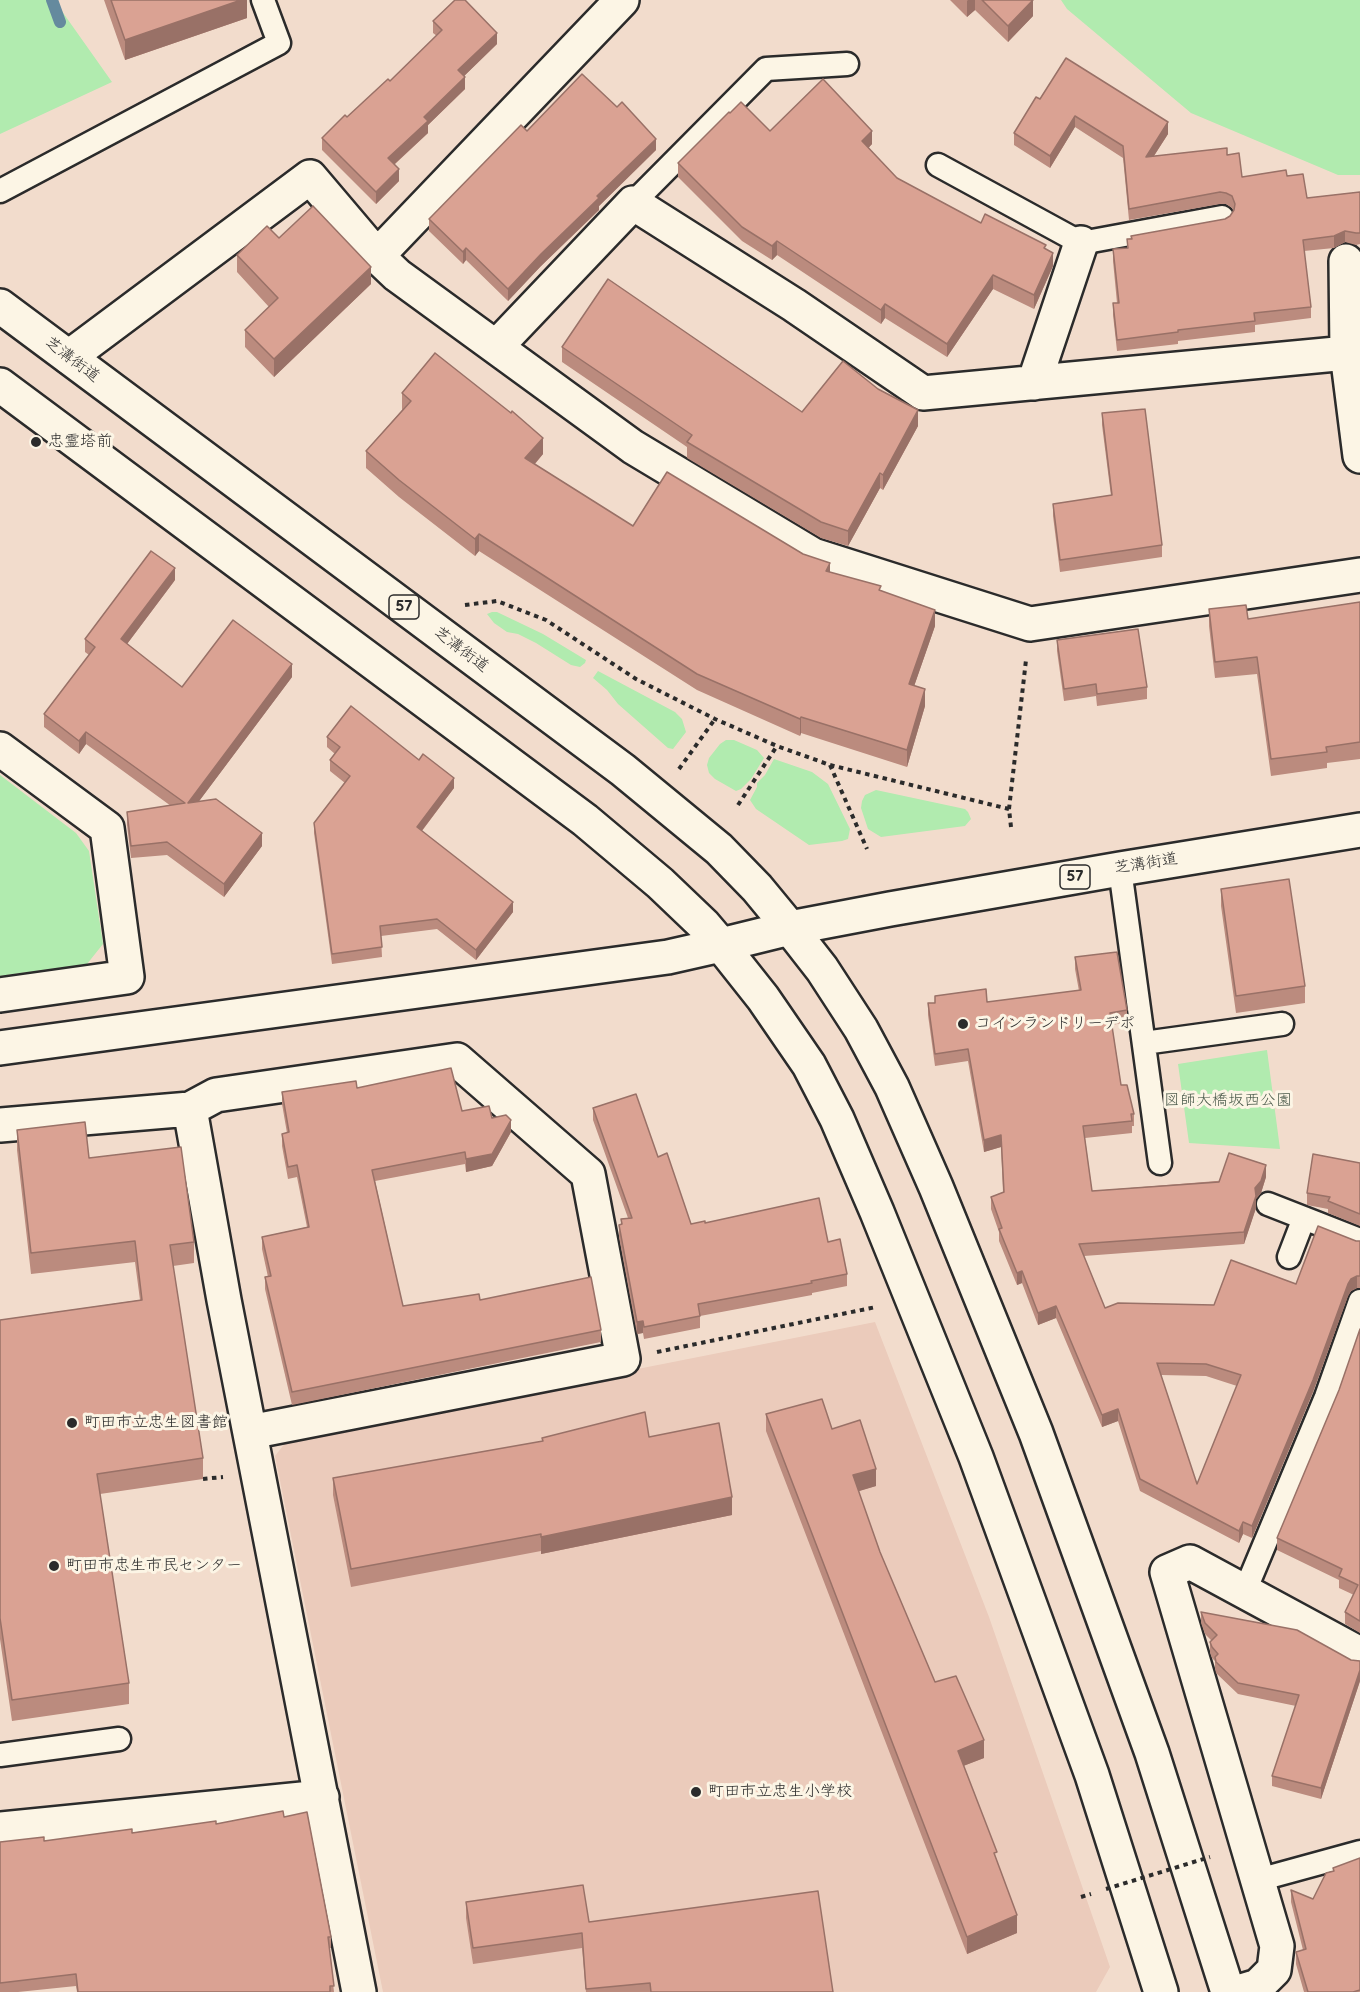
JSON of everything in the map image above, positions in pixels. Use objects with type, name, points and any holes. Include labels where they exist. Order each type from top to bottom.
[{"type":"street","points":[[377,256],[622,0]]},
{"type":"street","points":[[69,357],[310,177],[377,256],[397,275],[633,447],[813,555],[1030,624],[1360,575]]},
{"type":"street","points":[[496,347],[633,203],[794,305],[922,393],[1347,352]]},
{"type":"street","points":[[1034,383],[1081,243]]},
{"type":"street","points":[[1346,261],[1347,352],[1360,456]]},
{"type":"street","name":"芝溝街道","points":[[0,306],[623,770],[719,849],[757,888],[790,927]]},
{"type":"street","points":[[0,385],[585,820],[660,883],[704,925],[763,998],[809,1065],[837,1119],[976,1457],[1092,1775],[1161,1992]]},
{"type":"street","points":[[0,749],[107,828],[127,977],[0,995]]},
{"type":"street","name":"芝溝街道","points":[[0,1048],[668,957],[790,927],[1120,868],[1360,830]]},
{"type":"street","points":[[790,927],[822,969],[861,1029],[892,1087],[936,1187],[1036,1433],[1148,1742],[1228,1992]]},
{"type":"street","points":[[0,1125],[190,1109],[216,1095],[457,1060],[588,1174],[623,1359],[250,1432]]},
{"type":"street","points":[[190,1109],[224,1300],[359,1992]]},
{"type":"street","points":[[1238,1992],[1258,1986],[1274,1970],[1277,1946],[1167,1572],[1190,1562],[1360,1653]]},
{"type":"street","points":[[0,1829],[322,1797]]},
{"type":"lane","points":[[0,190],[279,43],[263,0]]},
{"type":"lane","points":[[633,203],[766,69],[847,64]]},
{"type":"lane","points":[[938,165],[1081,243],[1222,217]]},
{"type":"lane","points":[[1120,868],[1160,1163]]},
{"type":"lane","points":[[1144,1043],[1282,1024]]},
{"type":"lane","points":[[1268,1204],[1360,1240]]},
{"type":"lane","points":[[1289,1257],[1304,1218]]},
{"type":"lane","points":[[1245,1591],[1326,1397],[1360,1301]]},
{"type":"lane","points":[[0,1755],[119,1739]]},
{"type":"lane","points":[[1258,1880],[1360,1852]]},
{"type":"path","points":[[464,605],[497,601],[546,621],[636,679],[715,719],[777,746],[830,765],[1009,809]]},
{"type":"path","points":[[1011,827],[1009,809],[1030,624]]},
{"type":"path","points":[[679,769],[715,719]]},
{"type":"path","points":[[738,805],[777,746]]},
{"type":"path","points":[[830,765],[867,849]]},
{"type":"path","points":[[623,1359],[877,1307]]},
{"type":"path","points":[[1106,1889],[1210,1857]]},
{"type":"shaded area","name":"町田市立忠生小学校","points":[[875,1322],[989,1617],[1110,1967],[1096,1992],[383,1992],[275,1456],[289,1438]]},
{"type":"green space","points":[[0,0],[54,0],[112,82],[0,134]]},
{"type":"green space","points":[[1061,0],[1360,0],[1360,175],[1338,175],[1191,113],[1067,9]]},
{"type":"green space","points":[[497,612],[543,634],[586,660],[585,663],[580,667],[571,665],[536,643],[518,634],[507,632],[494,623],[487,614]]},
{"type":"green space","points":[[598,671],[675,712],[682,719],[686,732],[673,749],[668,748],[618,704],[593,678]]},
{"type":"green space","points":[[726,740],[734,740],[757,750],[764,758],[751,779],[736,791],[715,779],[709,773],[707,765],[709,758]]},
{"type":"green space","points":[[774,759],[812,772],[828,784],[850,829],[848,839],[809,845],[756,809],[750,800],[757,783],[765,775]]},
{"type":"green space","points":[[0,775],[76,833],[89,851],[103,944],[87,964],[0,976]]},
{"type":"green space","points":[[876,790],[965,809],[971,819],[965,826],[881,837],[868,829],[861,808],[865,795]]},
{"type":"green space","name":"図師大橋坂西公園","points":[[1267,1050],[1280,1149],[1189,1143],[1178,1064]]},
{"type":"building","points":[[111,0],[241,0],[125,40]]},
{"type":"building","points":[[455,0],[465,0],[497,33],[458,70],[465,77],[424,117],[428,121],[388,158],[399,169],[376,192],[322,138],[345,115],[347,117],[388,79],[390,81],[442,30],[433,21]]},
{"type":"building","points":[[982,0],[1033,0],[1008,26]]},
{"type":"building","points":[[1066,58],[1168,122],[1146,157],[1227,148],[1227,155],[1239,153],[1242,177],[1286,170],[1287,176],[1303,174],[1307,198],[1360,192],[1360,233],[1345,231],[1334,236],[1303,240],[1311,307],[1254,313],[1255,321],[1117,340],[1113,303],[1119,303],[1113,249],[1128,248],[1127,239],[1132,239],[1131,236],[1225,219],[1234,210],[1235,204],[1232,196],[1220,192],[1129,209],[1123,146],[1075,116],[1050,156],[1014,133],[1036,97],[1040,99]]},
{"type":"building","points":[[582,74],[617,107],[622,102],[656,139],[597,196],[599,198],[508,289],[466,248],[463,252],[429,219],[521,125],[527,131]]},
{"type":"building","points":[[823,79],[872,131],[862,141],[897,178],[981,223],[985,214],[1046,245],[1044,248],[1053,253],[1034,295],[993,275],[947,344],[885,304],[881,310],[777,241],[772,246],[742,227],[678,163],[741,102],[770,131]]},
{"type":"building","points":[[313,206],[371,267],[274,359],[245,330],[278,298],[237,255],[267,226],[279,238]]},
{"type":"building","points":[[608,279],[802,412],[843,361],[878,389],[918,410],[883,475],[880,473],[848,531],[821,522],[687,442],[692,435],[562,347]]},
{"type":"building","points":[[435,353],[511,413],[512,411],[543,438],[525,458],[633,526],[667,472],[803,554],[830,563],[826,571],[881,586],[879,590],[935,610],[909,684],[925,689],[907,750],[801,717],[800,719],[697,674],[479,534],[475,539],[399,480],[366,451],[411,401],[402,393]]},
{"type":"building","points":[[1145,409],[1162,545],[1060,560],[1053,504],[1112,495],[1102,413]]},
{"type":"building","points":[[151,551],[175,568],[121,639],[182,687],[233,620],[292,664],[188,803],[216,799],[262,833],[224,884],[167,842],[131,846],[127,812],[185,803],[86,732],[79,741],[44,714],[95,647],[85,639]]},
{"type":"building","points":[[1360,602],[1360,742],[1326,747],[1327,752],[1271,759],[1257,657],[1215,662],[1209,609],[1246,605],[1248,619]]},
{"type":"building","points":[[1138,629],[1147,687],[1097,694],[1096,684],[1064,689],[1057,640]]},
{"type":"building","points":[[351,706],[419,760],[423,754],[454,778],[417,827],[513,902],[476,950],[437,919],[380,926],[382,947],[332,954],[314,823],[350,776],[330,760],[340,747],[327,737]]},
{"type":"building","points":[[1289,879],[1305,986],[1236,996],[1221,889]]},
{"type":"building","points":[[1117,952],[1127,1010],[1110,1013],[1121,1085],[1127,1085],[1134,1114],[1131,1114],[1132,1121],[1083,1126],[1092,1191],[1219,1182],[1229,1153],[1266,1165],[1261,1181],[1255,1188],[1256,1196],[1244,1232],[1079,1244],[1105,1308],[1118,1303],[1214,1305],[1231,1260],[1296,1284],[1318,1226],[1360,1241],[1360,1276],[1351,1279],[1348,1284],[1313,1380],[1252,1526],[1243,1522],[1239,1531],[1140,1479],[1118,1409],[1102,1415],[1056,1306],[1038,1313],[1022,1271],[1017,1273],[999,1229],[1002,1228],[991,1197],[1004,1192],[1001,1135],[984,1140],[968,1049],[935,1054],[928,1003],[935,1003],[935,996],[986,989],[987,1002],[1081,990],[1075,957]],"holes":[[[1157,1363],[1206,1364],[1241,1375],[1197,1484]]]},
{"type":"building","points":[[451,1068],[462,1111],[489,1106],[492,1118],[506,1115],[511,1120],[492,1154],[466,1159],[465,1152],[372,1170],[403,1306],[479,1294],[480,1300],[591,1277],[601,1330],[292,1392],[265,1277],[271,1276],[262,1237],[309,1227],[297,1165],[288,1167],[282,1134],[289,1132],[282,1092],[356,1081],[357,1088]]},
{"type":"building","points":[[636,1094],[658,1157],[667,1153],[691,1224],[705,1221],[705,1223],[819,1198],[828,1242],[840,1239],[847,1274],[811,1281],[812,1283],[698,1304],[700,1316],[644,1327],[643,1321],[637,1322],[619,1225],[622,1224],[621,1219],[632,1218],[593,1108]]},
{"type":"building","name":"町田市忠生市民センター","points":[[85,1122],[89,1158],[181,1147],[194,1242],[170,1245],[203,1458],[97,1474],[129,1683],[12,1700],[0,1618],[0,1320],[142,1300],[135,1241],[31,1253],[17,1130]]},
{"type":"building","points":[[1313,1154],[1360,1163],[1360,1214],[1328,1201],[1330,1197],[1307,1193]]},
{"type":"building","points":[[1360,1329],[1360,1621],[1345,1612],[1358,1585],[1339,1576],[1342,1569],[1277,1538],[1339,1390]]},
{"type":"building","points":[[822,1399],[832,1429],[860,1420],[876,1469],[853,1475],[880,1552],[935,1682],[956,1676],[984,1740],[958,1751],[997,1852],[994,1853],[1017,1915],[967,1937],[766,1414]]},
{"type":"building","points":[[645,1412],[649,1437],[719,1423],[732,1497],[541,1537],[541,1534],[351,1569],[333,1478],[543,1441],[542,1438]]},
{"type":"building","points":[[1201,1612],[1297,1630],[1351,1660],[1360,1661],[1360,1670],[1321,1788],[1272,1776],[1299,1695],[1238,1683],[1216,1662],[1215,1657],[1218,1654],[1210,1642],[1217,1635],[1205,1623]]},
{"type":"building","points":[[283,1811],[284,1817],[307,1812],[331,1937],[328,1937],[334,1986],[330,1986],[330,1992],[78,1992],[76,1974],[0,1983],[0,1842],[44,1837],[44,1841],[132,1829],[132,1833],[216,1821],[216,1824]]},
{"type":"building","points":[[1360,1858],[1360,1990],[1308,1992],[1296,1952],[1306,1949],[1291,1890],[1313,1899],[1326,1873]]},
{"type":"building","points":[[583,1885],[589,1922],[818,1891],[833,1992],[651,1992],[650,1983],[586,1989],[582,1933],[473,1948],[466,1902]]},
{"type":"waterway","points":[[52,0],[60,22]]},
{"type":"place","name":"忠霊塔前","points":[[36,442]]},
{"type":"place","name":"コインランドリーデポ","points":[[963,1024]]},
{"type":"place","name":"町田市立忠生図書館","points":[[72,1423]]},
{"type":"place","name":"町田市忠生市民センター","points":[[54,1566]]},
{"type":"place","name":"町田市立忠生小学校","points":[[696,1792]]}]
